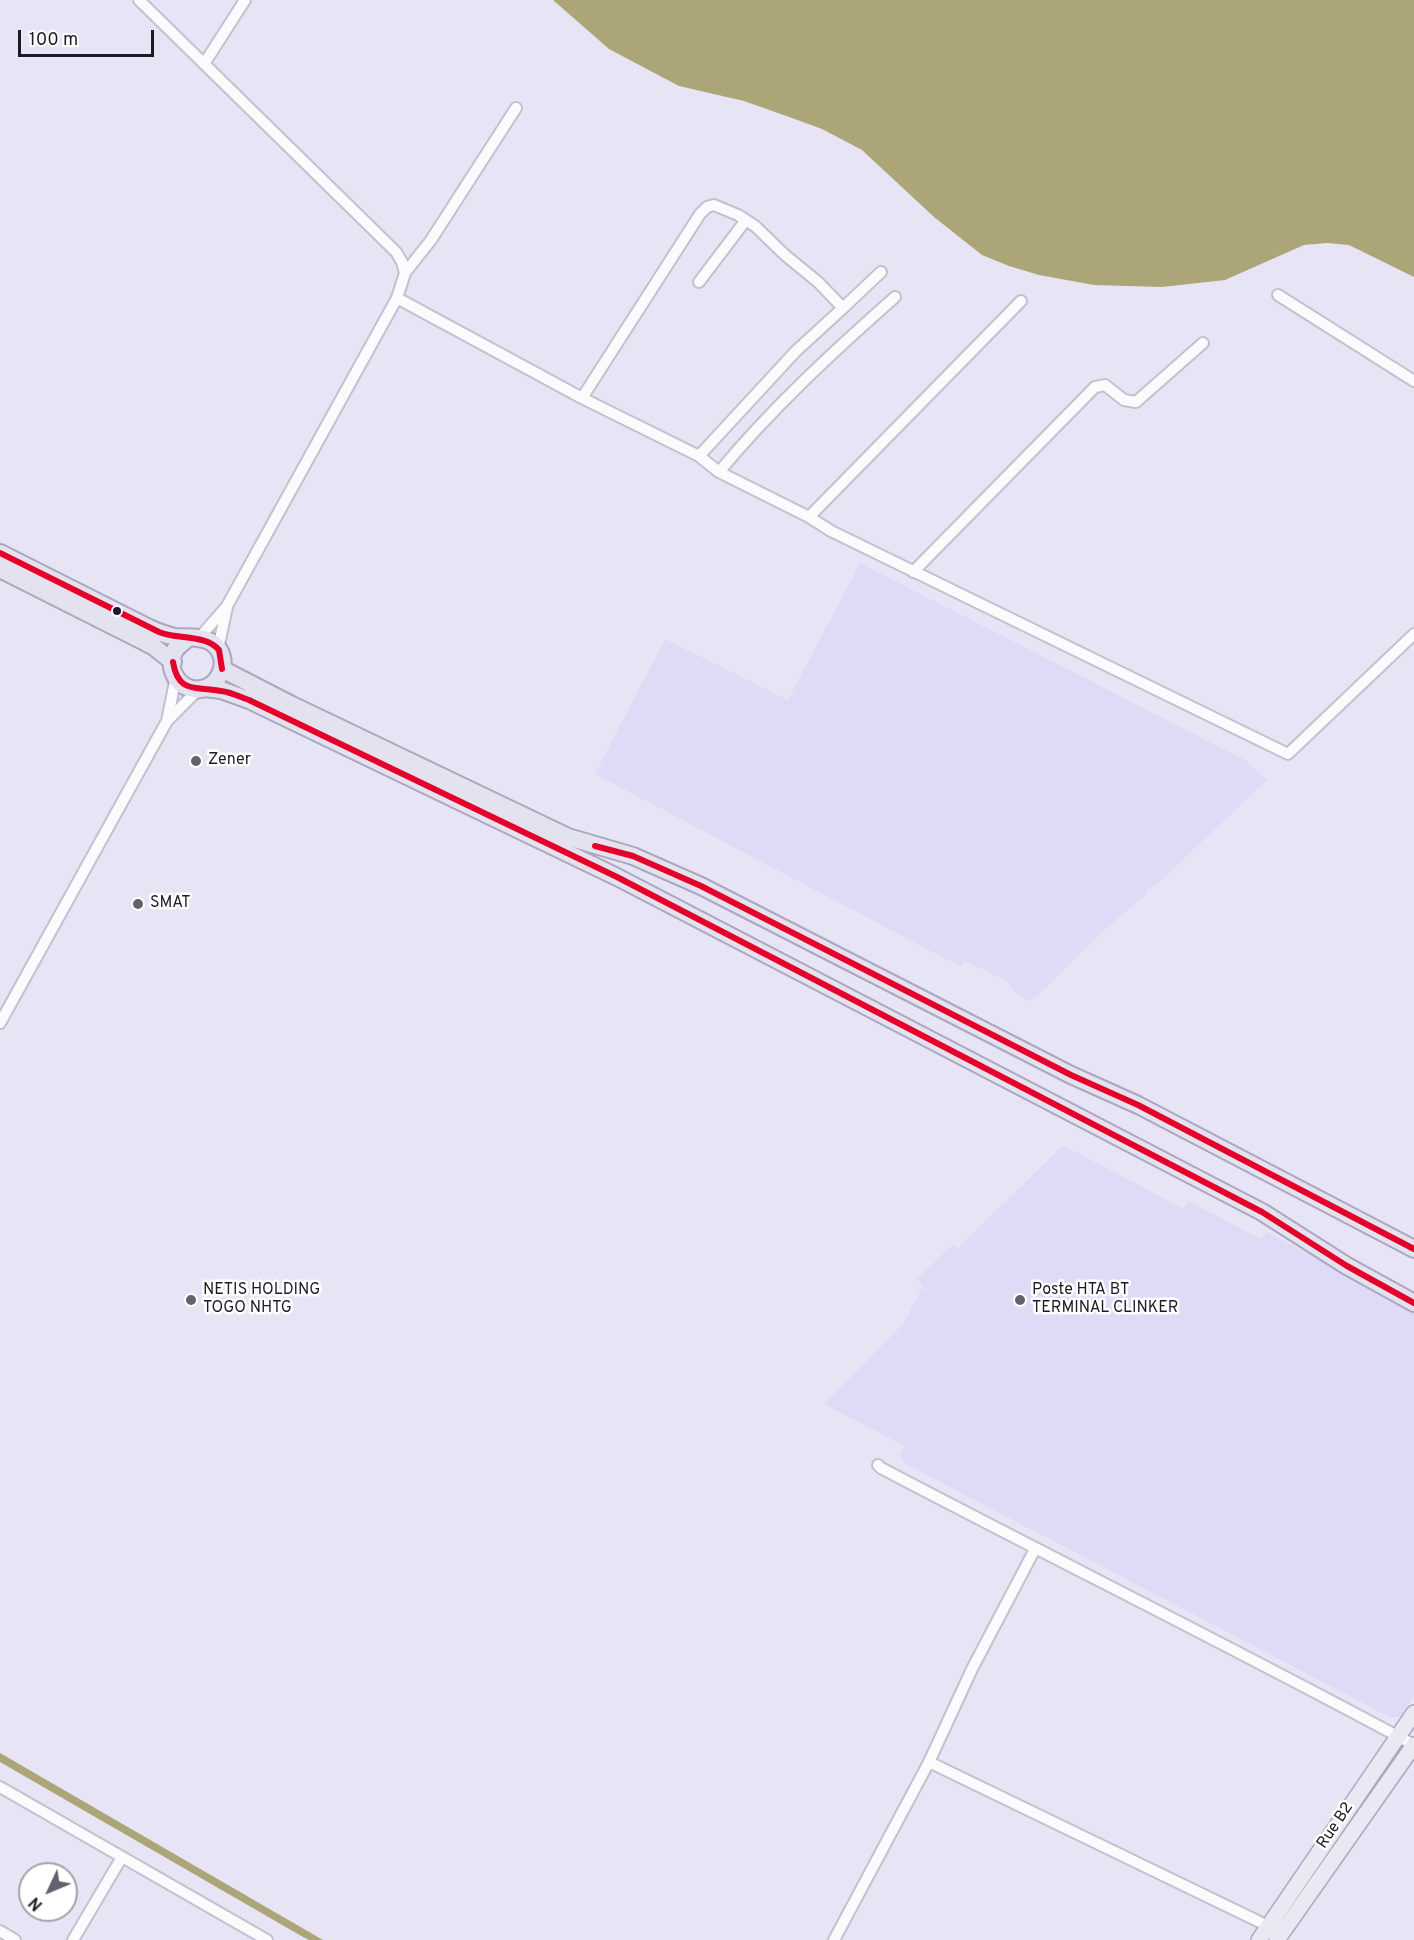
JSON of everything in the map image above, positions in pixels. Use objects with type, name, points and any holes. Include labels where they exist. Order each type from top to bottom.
[{"type":"highway","points":[[0,553],[164,635],[210,642],[222,655],[222,669],[217,681],[202,689]]},
{"type":"highway","points":[[0,569],[154,647],[186,687],[235,694],[617,878],[1262,1212],[1347,1266],[1414,1303]]},
{"type":"highway","points":[[174,670],[177,648],[194,638]]},
{"type":"highway","points":[[222,669],[292,705],[568,837],[633,856],[680,876],[1071,1075],[1138,1105],[1414,1249]]},
{"type":"main road","name":"Rue B2","points":[[1259,1940],[1414,1713]]},
{"type":"main road","name":"Rue B2","points":[[1277,1940],[1414,1745]]},
{"type":"street","points":[[140,0],[396,252],[405,273]]},
{"type":"street","points":[[204,64],[245,0]]},
{"type":"street","points":[[194,638],[227,606],[398,298],[405,273],[431,240],[516,108]]},
{"type":"street","points":[[582,398],[699,214],[707,207],[714,205],[746,220],[824,287],[843,308]]},
{"type":"street","points":[[699,282],[746,220]]},
{"type":"street","points":[[699,456],[796,351],[881,272]]},
{"type":"street","points":[[1278,295],[1414,381]]},
{"type":"street","points":[[719,472],[744,442],[791,394],[895,297]]},
{"type":"street","points":[[398,298],[582,398],[699,456],[719,472],[809,517],[831,531],[1288,754],[1414,634]]},
{"type":"street","points":[[809,517],[1021,301]]},
{"type":"street","points":[[913,572],[1095,387],[1105,385],[1124,400],[1136,402],[1203,344]]},
{"type":"street","points":[[218,649],[227,606]]},
{"type":"street","points":[[167,721],[174,670]]},
{"type":"street","points":[[0,1023],[167,721],[202,689]]},
{"type":"street","points":[[878,1465],[1414,1745]]},
{"type":"street","points":[[834,1940],[929,1762],[972,1669],[1035,1549]]},
{"type":"street","points":[[929,1762],[1268,1926]]},
{"type":"street","points":[[0,1787],[267,1940]]},
{"type":"street","points":[[73,1940],[123,1857]]},
{"type":"street","points":[[0,1931],[15,1940]]},
{"type":"shaded area","points":[[553,0],[1414,0],[1414,277],[1349,245],[1327,243],[1304,245],[1225,280],[1162,287],[1094,285],[1039,275],[1009,266],[982,255],[934,217],[862,150],[822,129],[744,101],[679,86],[609,49]]},
{"type":"shaded area","points":[[860,563],[1245,760],[1267,780],[1155,886],[1149,887],[1144,897],[1105,929],[1031,1002],[1013,991],[1008,982],[965,961],[961,967],[595,774],[665,639],[788,700]]},
{"type":"shaded area","points":[[1063,1145],[1184,1209],[1188,1201],[1261,1239],[1267,1232],[1414,1308],[1414,1696],[1400,1717],[1390,1717],[904,1463],[900,1454],[905,1446],[824,1404],[903,1324],[923,1286],[917,1279],[953,1244],[958,1248]]},
{"type":"shaded area","points":[[0,1753],[323,1940],[309,1940],[303,1937],[0,1762]]},
{"type":"transit line","points":[[0,553],[159,632],[199,639],[213,645],[219,650],[222,669]]},
{"type":"transit line","points":[[173,662],[175,672],[184,684],[190,687],[228,692],[249,700],[617,877],[1262,1212],[1347,1266],[1414,1303]]},
{"type":"transit line","points":[[595,846],[633,856],[701,886],[1071,1075],[1138,1105],[1414,1249]]},
{"type":"place","name":"Zener","points":[[196,761]]},
{"type":"place","name":"SMAT","points":[[138,904]]},
{"type":"place","name":"NETIS HOLDING TOGO NHTG","points":[[191,1300]]},
{"type":"place","name":"Poste HTA BT TERMINAL CLINKER","points":[[1020,1300]]}]
